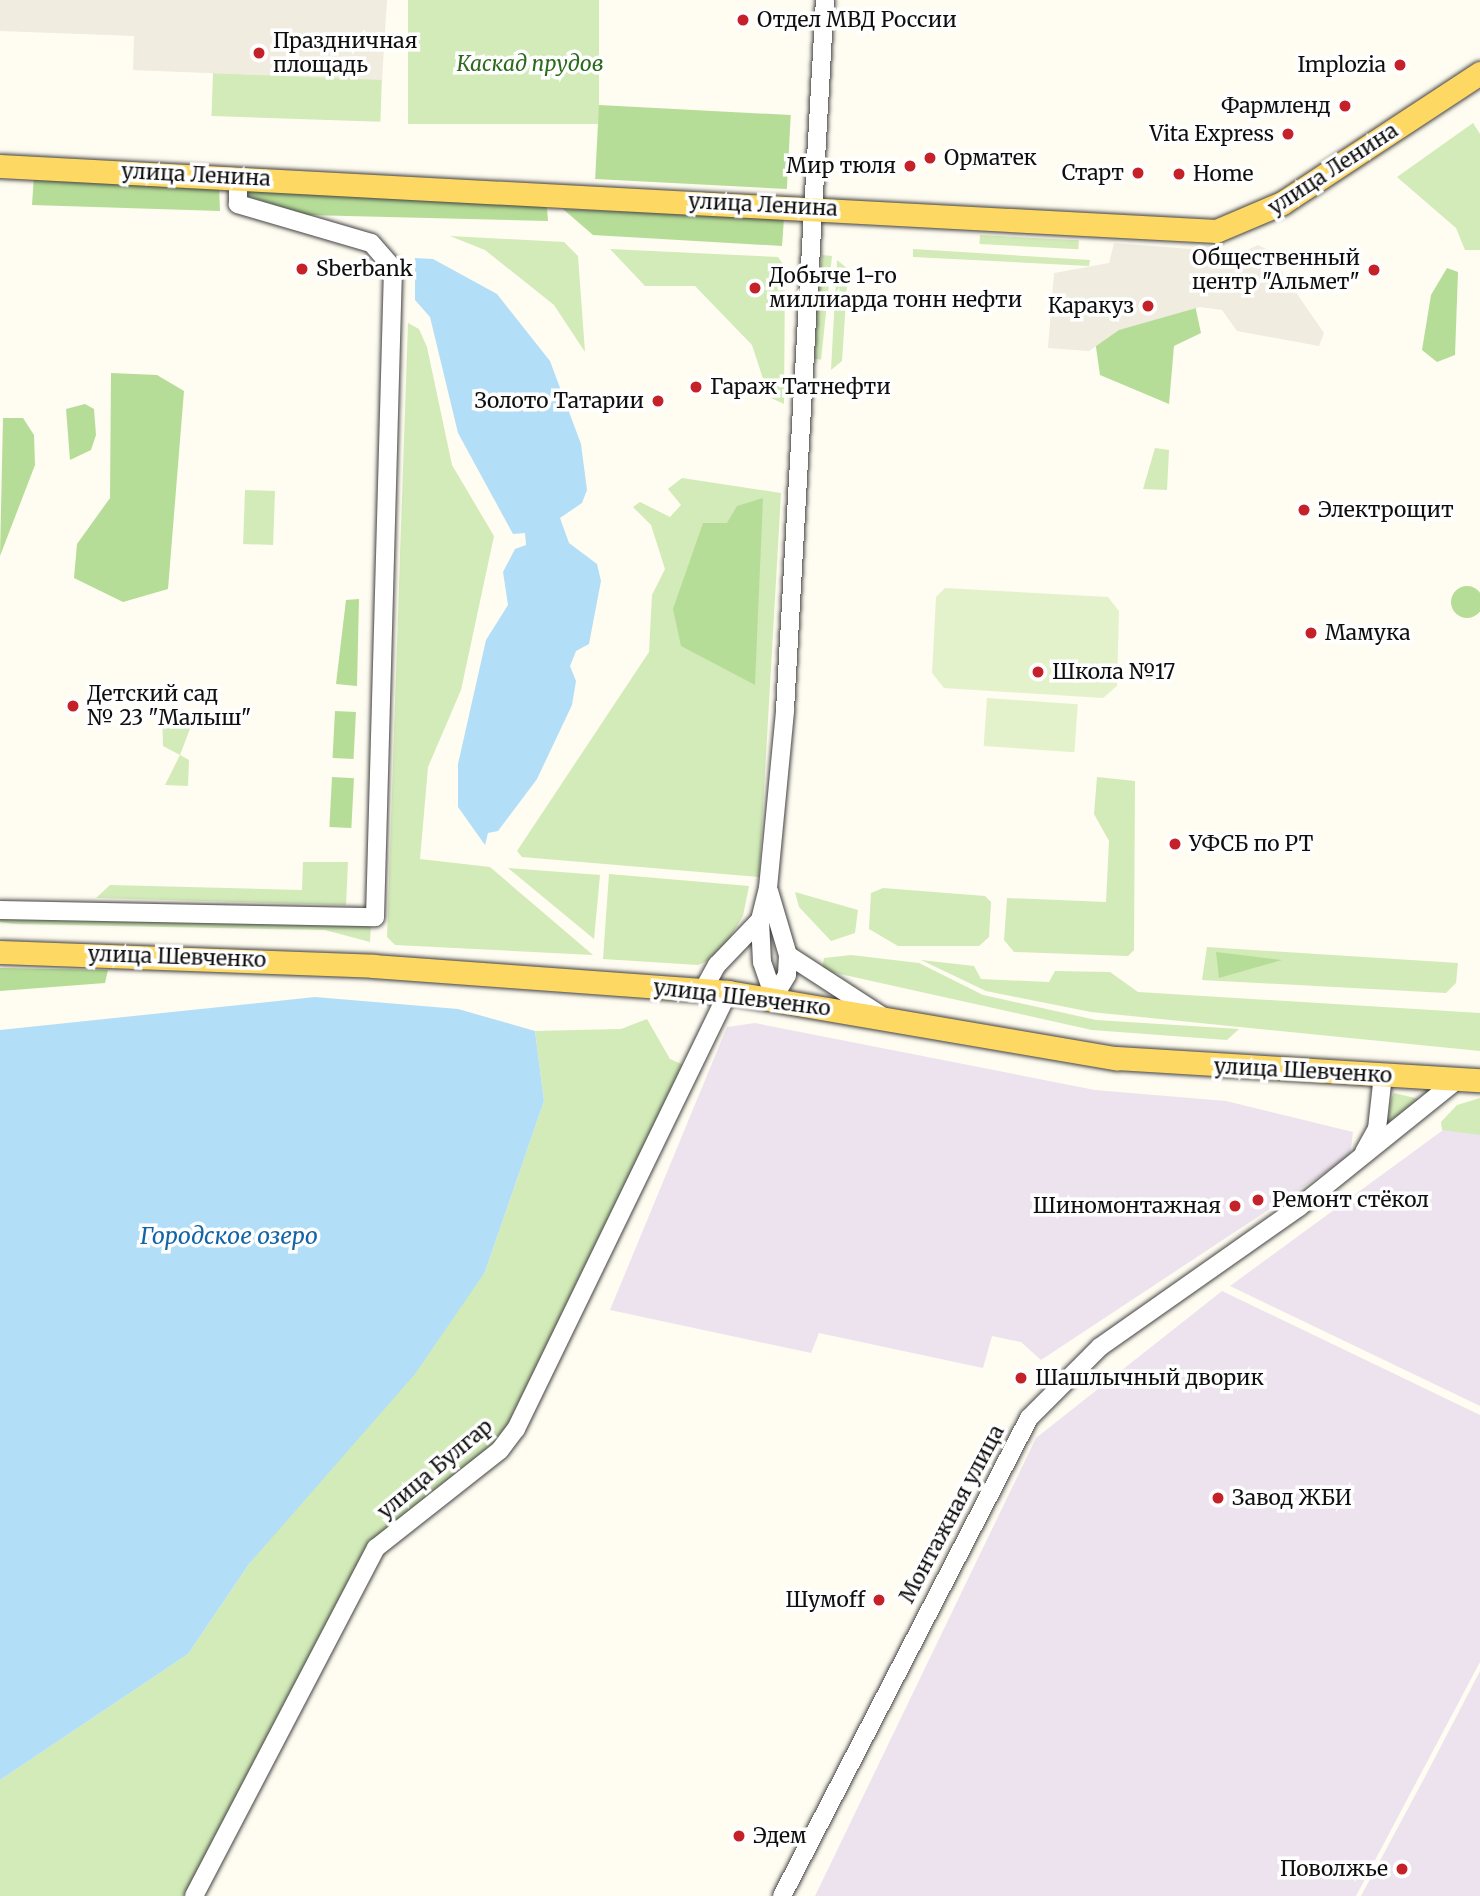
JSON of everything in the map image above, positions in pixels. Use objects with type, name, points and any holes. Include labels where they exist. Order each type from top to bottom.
[{"type":"main road","name":"улица Ленина","points":[[0,166],[812,208],[1184,232],[1234,228],[1478,80]]},
{"type":"main road","name":"улица Шевченко","points":[[0,952],[374,966],[728,992],[774,997],[1116,1058],[1469,1080]]},
{"type":"street","points":[[774,997],[762,961],[760,920],[768,888],[785,710],[825,0]]},
{"type":"street","points":[[0,910],[375,917],[393,268],[371,243],[238,204],[238,177]]},
{"type":"street","points":[[768,888],[788,955],[787,975],[774,997]]},
{"type":"street","points":[[703,990],[717,965],[760,920]]},
{"type":"street","points":[[788,955],[885,1017]]},
{"type":"street","name":"улица Булгар","points":[[194,1896],[376,1548],[500,1450],[516,1429],[728,992]]},
{"type":"street","name":"Монтажная улица","points":[[1361,1158],[1377,1129],[1383,1075]]},
{"type":"street","name":"Монтажная улица","points":[[782,1896],[1030,1418],[1100,1346],[1469,1080]]},
{"type":"shaded area","name":"Праздничная площадь","points":[[0,0],[387,0],[382,80],[133,70],[134,36],[0,31]]},
{"type":"shaded area","points":[[1114,243],[1241,253],[1258,245],[1266,249],[1324,333],[1319,346],[1237,331],[1222,310],[1200,307],[1119,330],[1089,351],[1048,348],[1054,273],[1109,263]]},
{"type":"shaded area","points":[[755,1023],[1095,1090],[1226,1101],[1353,1132],[1350,1156],[1041,1360],[1021,1342],[992,1336],[983,1368],[819,1333],[811,1353],[610,1310],[727,1027]]},
{"type":"shaded area","points":[[1454,1122],[1480,1124],[1480,1406],[1230,1286]]},
{"type":"shaded area","name":"Завод ЖБИ","points":[[1222,1291],[1480,1415],[1480,1662],[1356,1896],[815,1896],[1036,1438]]},
{"type":"shaded area","points":[[1480,1671],[1480,1896],[1361,1896],[1427,1773]]},
{"type":"green space","name":"Каскад прудов","points":[[408,0],[599,0],[599,124],[408,124]]},
{"type":"green space","points":[[213,73],[382,79],[380,122],[211,116]]},
{"type":"green space","points":[[599,105],[791,115],[787,189],[595,179]]},
{"type":"green space","points":[[1473,123],[1480,134],[1480,250],[1465,250],[1456,228],[1397,177]]},
{"type":"green space","points":[[34,175],[219,185],[220,211],[32,205]]},
{"type":"green space","points":[[248,190],[535,203],[547,208],[548,221],[307,215],[247,196]]},
{"type":"green space","points":[[563,209],[784,218],[782,246],[593,235]]},
{"type":"green space","points":[[980,235],[1079,240],[1078,249],[980,244]]},
{"type":"green space","points":[[450,236],[564,242],[578,256],[585,352],[554,305],[485,250]]},
{"type":"green space","points":[[610,249],[778,257],[785,267],[784,404],[769,397],[752,345],[695,286],[645,286]]},
{"type":"green space","points":[[913,249],[1090,260],[1089,266],[913,257]]},
{"type":"green space","points":[[822,255],[832,256],[821,359],[811,358]]},
{"type":"green space","points":[[837,260],[848,269],[842,361],[831,370]]},
{"type":"green space","points":[[1447,268],[1458,272],[1455,355],[1437,362],[1422,350],[1431,295]]},
{"type":"green space","points":[[1195,305],[1201,333],[1174,346],[1169,404],[1100,375],[1093,326]]},
{"type":"green space","points":[[408,323],[419,329],[427,347],[452,465],[494,536],[461,690],[428,767],[420,859],[490,867],[593,955],[395,945],[387,937]]},
{"type":"green space","points":[[111,373],[157,375],[184,391],[168,589],[123,602],[74,578],[77,544],[110,498]]},
{"type":"green space","points":[[85,404],[94,409],[96,435],[91,450],[70,460],[66,409]]},
{"type":"green space","points":[[3,418],[23,418],[34,435],[35,465],[0,556]]},
{"type":"green space","points":[[1155,448],[1169,450],[1167,490],[1143,489]]},
{"type":"green space","points":[[682,478],[781,493],[759,877],[522,857],[517,851],[649,652],[652,595],[665,569],[651,525],[633,507],[640,502],[670,517],[681,505],[668,489]]},
{"type":"green space","points":[[245,490],[275,491],[273,545],[243,544]]},
{"type":"green space","points":[[763,498],[755,685],[681,646],[673,609],[703,523],[727,523],[737,506]]},
{"type":"green space","points":[[1467,586],[1478,591],[1483,602],[1478,613],[1467,618],[1456,613],[1451,602],[1456,591]]},
{"type":"green space","points":[[945,588],[1108,597],[1119,611],[1117,686],[1103,698],[944,688],[932,673],[936,597]]},
{"type":"green space","points":[[359,599],[357,686],[336,684],[346,600]]},
{"type":"green space","points":[[987,698],[1078,704],[1074,752],[984,746]]},
{"type":"green space","points":[[162,708],[191,726],[180,755],[163,746]]},
{"type":"green space","points":[[335,711],[356,712],[354,759],[333,758]]},
{"type":"green space","points":[[180,755],[189,760],[188,786],[165,785]]},
{"type":"green space","points":[[332,777],[354,778],[351,828],[329,827]]},
{"type":"green space","points":[[1097,777],[1135,781],[1134,950],[1128,956],[1014,952],[1004,940],[1007,898],[1106,902],[1109,841],[1094,814]]},
{"type":"green space","points":[[303,862],[348,862],[346,905],[96,898],[110,885],[302,890]]},
{"type":"green space","points":[[508,868],[600,875],[594,939]]},
{"type":"green space","points":[[609,874],[749,886],[743,916],[718,957],[698,965],[603,959]]},
{"type":"green space","points":[[883,888],[985,896],[991,902],[989,937],[979,946],[898,946],[869,929],[871,893]]},
{"type":"green space","points":[[795,892],[858,910],[855,933],[831,941],[799,907]]},
{"type":"green space","points":[[0,916],[371,925],[370,942],[325,930],[14,924],[0,922]]},
{"type":"green space","points":[[1207,947],[1458,963],[1456,983],[1446,993],[1202,980]]},
{"type":"green space","points":[[1216,952],[1282,960],[1219,978]]},
{"type":"green space","points":[[851,955],[919,963],[983,995],[1096,1020],[1239,1029],[1227,1040],[1092,1030],[822,970],[824,958]]},
{"type":"green space","points":[[921,960],[974,966],[981,979],[1049,982],[1055,971],[1110,972],[1138,992],[1480,1013],[1480,1051],[1091,1012],[986,991]]},
{"type":"green space","points":[[0,968],[108,970],[105,983],[0,991]]},
{"type":"green space","points":[[647,1019],[670,1059],[686,1066],[502,1436],[375,1541],[194,1887],[183,1896],[0,1896],[0,1780],[188,1654],[249,1564],[485,1272],[544,1101],[535,1031],[621,1029]]},
{"type":"green space","points":[[1394,1093],[1419,1099],[1387,1123],[1391,1100]]},
{"type":"green space","points":[[1480,1098],[1480,1135],[1442,1130],[1441,1122],[1457,1105]]},
{"type":"water","points":[[415,258],[433,259],[497,294],[550,361],[581,444],[587,490],[582,503],[560,518],[569,543],[597,564],[601,581],[589,644],[576,651],[570,666],[576,681],[572,705],[537,779],[498,831],[488,833],[485,845],[458,807],[458,764],[486,640],[508,605],[503,572],[515,549],[526,545],[525,533],[513,534],[458,433],[430,317],[415,300]]},
{"type":"water","name":"Городское озеро","points":[[315,997],[458,1009],[535,1031],[544,1101],[485,1272],[415,1374],[249,1564],[188,1654],[0,1780],[0,1030]]},
{"type":"place","name":"Отдел МВД России","points":[[743,20]]},
{"type":"place","name":"Праздничная площадь","points":[[259,53]]},
{"type":"place","name":"Implozia","points":[[1400,65]]},
{"type":"place","name":"Фармленд","points":[[1345,106]]},
{"type":"place","name":"Vita Express","points":[[1288,134]]},
{"type":"place","name":"Орматек","points":[[930,158]]},
{"type":"place","name":"Мир тюля","points":[[910,166]]},
{"type":"place","name":"Старт","points":[[1138,173]]},
{"type":"place","name":"Home","points":[[1179,174]]},
{"type":"place","name":"Sberbank","points":[[302,269]]},
{"type":"place","name":"Общественный центр \"Альмет\"","points":[[1374,270]]},
{"type":"place","name":"Добыче 1-го миллиарда тонн нефти","points":[[755,288]]},
{"type":"place","name":"Каракуз","points":[[1148,306]]},
{"type":"place","name":"Гараж Татнефти","points":[[696,387]]},
{"type":"place","name":"Золото Татарии","points":[[658,401]]},
{"type":"place","name":"Электрощит","points":[[1304,510]]},
{"type":"place","name":"Мамука","points":[[1311,633]]},
{"type":"place","name":"Школа №17","points":[[1038,672]]},
{"type":"place","name":"Детский сад № 23 \"Малыш\"","points":[[73,706]]},
{"type":"place","name":"УФСБ по РТ","points":[[1175,844]]},
{"type":"place","name":"Ремонт стёкол","points":[[1258,1200]]},
{"type":"place","name":"Шиномонтажная","points":[[1235,1206]]},
{"type":"place","name":"Шашлычный дворик","points":[[1021,1378]]},
{"type":"place","name":"Завод ЖБИ","points":[[1218,1498]]},
{"type":"place","name":"Шумоff","points":[[879,1600]]},
{"type":"place","name":"Эдем","points":[[739,1836]]},
{"type":"place","name":"Поволжье","points":[[1402,1869]]}]
